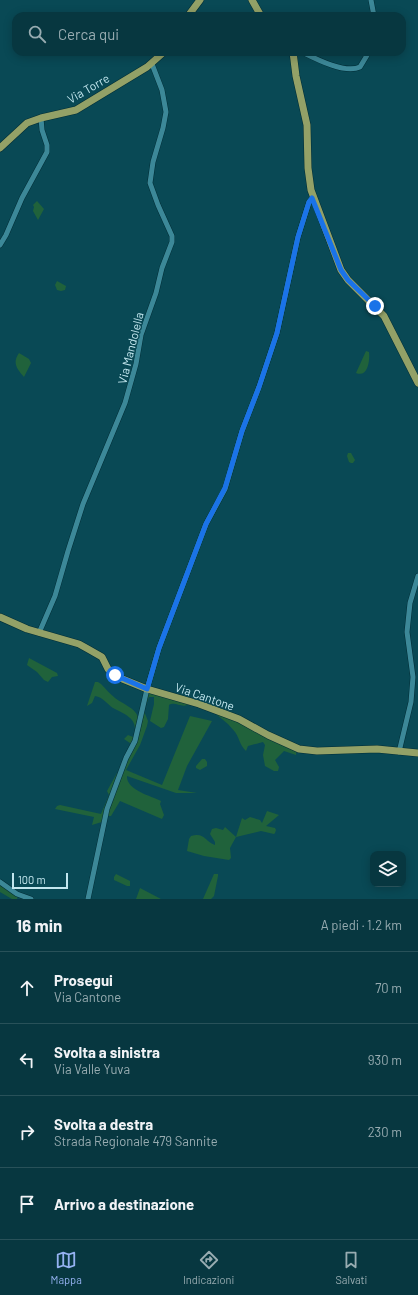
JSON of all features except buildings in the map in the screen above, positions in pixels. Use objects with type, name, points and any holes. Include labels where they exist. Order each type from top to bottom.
[{"type":"main road","points":[[191,12],[200,0]]},
{"type":"main road","points":[[252,0],[259,12]]},
{"type":"main road","name":"Via Torre","points":[[0,148],[28,123],[41,118],[76,110],[152,64],[160,56]]},
{"type":"main road","points":[[294,56],[296,76],[307,125],[308,177],[312,198],[341,270],[348,280],[384,316],[418,382]]},
{"type":"main road","name":"Via Cantone","points":[[0,617],[15,625],[79,644],[102,657],[108,669],[115,675],[147,689],[199,704],[239,719],[268,735],[299,749],[317,751],[377,749],[418,753]]},
{"type":"street","points":[[371,0],[373,12]]},
{"type":"street","points":[[311,56],[338,68],[354,69],[360,67],[367,56]]},
{"type":"street","name":"Via Mandolella","points":[[39,633],[55,596],[83,504],[125,403],[134,371],[141,335],[156,293],[162,268],[172,242],[172,236],[150,183],[153,162],[165,123],[166,112],[160,85],[152,64]]},
{"type":"street","points":[[0,245],[22,198],[47,152],[47,145],[42,130],[41,118]]},
{"type":"street","points":[[88,899],[107,809],[126,758],[135,741],[147,689],[159,648],[206,524],[225,488],[242,431],[259,387],[277,333],[298,237],[309,202],[312,198]]},
{"type":"street","points":[[400,752],[411,702],[413,677],[407,632],[410,603],[418,576]]},
{"type":"street","points":[[0,882],[17,894],[31,899]]},
{"type":"green space","points":[[37,201],[44,209],[38,220],[33,211],[33,205]]},
{"type":"green space","points":[[57,281],[66,286],[65,290],[57,290],[55,285]]},
{"type":"green space","points":[[366,351],[369,352],[369,359],[366,371],[360,374],[356,373]]},
{"type":"green space","points":[[19,353],[29,359],[31,363],[24,377],[16,366],[16,360]]},
{"type":"green space","points":[[348,453],[351,453],[355,460],[353,463],[349,462],[347,456]]},
{"type":"green space","points":[[29,658],[57,673],[58,676],[52,677],[48,682],[44,680],[37,672],[27,665]]},
{"type":"green space","points":[[95,682],[101,684],[115,698],[132,709],[138,717],[148,691],[190,704],[184,706],[174,704],[169,705],[168,719],[164,727],[161,728],[150,721],[154,697],[149,697],[144,711],[148,721],[147,726],[140,745],[126,770],[162,785],[190,716],[212,721],[187,766],[178,790],[197,793],[176,793],[127,776],[130,785],[135,789],[161,801],[160,804],[164,815],[162,819],[120,801],[111,816],[107,816],[105,821],[92,825],[94,817],[55,809],[60,805],[101,814],[109,795],[107,791],[117,773],[121,775],[133,745],[124,739],[128,735],[133,737],[135,731],[135,726],[130,718],[113,708],[103,699],[95,696],[92,703],[87,706]]},
{"type":"green space","points":[[216,714],[239,721],[297,748],[296,755],[284,751],[275,760],[279,767],[278,771],[274,771],[265,766],[263,755],[265,745],[263,742],[248,746],[246,751],[233,729]]},
{"type":"green space","points":[[202,759],[205,759],[207,766],[200,770],[196,768],[196,766]]},
{"type":"green space","points":[[267,811],[279,815],[266,826],[275,828],[276,830],[274,834],[261,831],[236,837],[242,818],[245,820],[250,817],[260,820],[262,823]]},
{"type":"green space","points":[[225,827],[236,837],[230,848],[231,858],[229,860],[204,856],[187,851],[191,836],[202,836],[215,845],[215,842],[210,834],[212,829],[216,828],[223,830]]},
{"type":"green space","points":[[116,874],[130,881],[130,886],[114,880]]},
{"type":"green space","points":[[214,874],[218,874],[218,876],[214,896],[211,899],[203,899]]},
{"type":"green space","points":[[0,885],[18,896],[17,899],[12,899],[0,892]]},
{"type":"green space","points":[[140,888],[161,899],[136,899]]},
{"type":"route","points":[[115,675],[147,689],[159,648],[206,524],[225,488],[242,431],[259,387],[277,333],[298,237],[309,202],[312,198],[341,270],[348,280],[375,306]]}]
